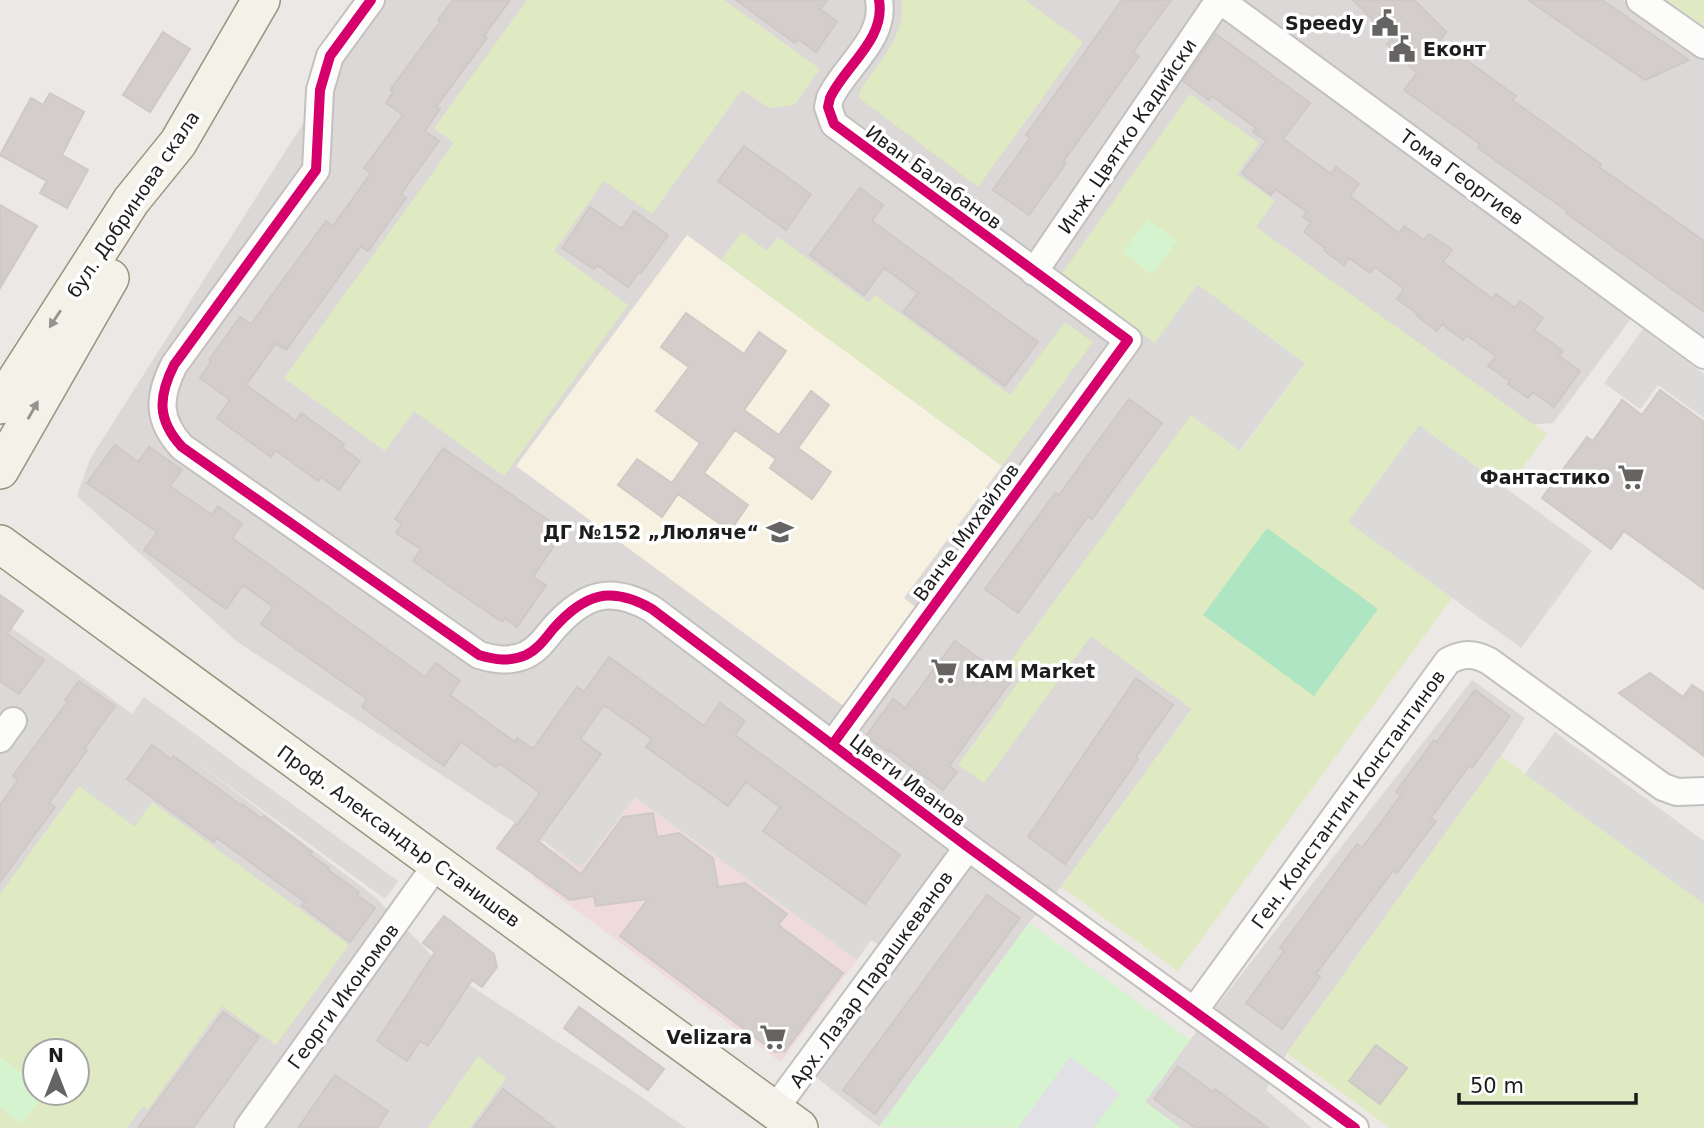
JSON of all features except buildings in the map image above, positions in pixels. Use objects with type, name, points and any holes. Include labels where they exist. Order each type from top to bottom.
[{"type":"street","name":"бул. Добринова скала","points":[[0,405],[131,201],[178,143],[261,0]]},
{"type":"street","name":"Цвети Иванов","points":[[371,0],[330,56],[320,90],[316,170],[174,365],[163,386],[162,407],[169,432],[182,447],[479,655],[495,660],[511,660],[541,645],[575,606],[593,597],[614,594],[634,598],[968,847],[1355,1128]]},
{"type":"street","name":"Иван Балабанов","points":[[879,0],[878,25],[830,98],[828,107],[834,124],[1128,340]]},
{"type":"street","name":"Инж. Цвятко Кадийски","points":[[1034,272],[1220,0]]},
{"type":"street","name":"Тома Георгиев","points":[[1220,0],[1704,355]]},
{"type":"street","points":[[1640,0],[1704,45]]},
{"type":"street","points":[[0,470],[151,206],[178,143]]},
{"type":"street","name":"Ванче Михайлов","points":[[832,745],[1128,340]]},
{"type":"street","name":"Проф. Александър Станишев","points":[[0,544],[787,1119]]},
{"type":"street","name":"Ген. Константин Константинов","points":[[1194,1011],[1448,661],[1458,656],[1479,656],[1489,661],[1663,787],[1677,792],[1704,791]]},
{"type":"street","name":"Арх. Лазар Парашкеванов","points":[[787,1119],[968,847]]},
{"type":"street","name":"Георги Икономов","points":[[248,1128],[437,864]]},
{"type":"shaded area","points":[[386,0],[1622,0],[1704,57],[1704,340],[1648,296],[1553,423],[1514,426],[1315,301],[1191,415],[1091,636],[1192,709],[1061,887],[1029,923],[879,1127],[817,1078],[899,960],[620,758],[542,842],[236,641],[77,496],[90,459],[351,48]]},
{"type":"shaded area","name":"ДГ №152 „Люляче“","points":[[687,235],[1002,466],[904,598],[918,609],[845,707],[516,466]]},
{"type":"shaded area","points":[[1197,285],[1305,363],[1240,451],[1133,373]]},
{"type":"shaded area","points":[[1643,329],[1704,374],[1704,418],[1658,385],[1640,409],[1604,383]]},
{"type":"shaded area","points":[[1419,425],[1592,551],[1521,648],[1348,522]]},
{"type":"shaded area","points":[[274,478],[327,514],[318,528],[264,492]]},
{"type":"shaded area","points":[[356,540],[473,625],[464,636],[348,551]]},
{"type":"shaded area","points":[[657,583],[806,696],[796,710],[647,597]]},
{"type":"shaded area","points":[[600,607],[630,615],[715,677],[691,711],[598,644],[535,731],[489,698],[508,672],[529,685],[580,615]]},
{"type":"shaded area","points":[[0,620],[96,687],[374,896],[446,970],[686,1128],[0,1128]]},
{"type":"shaded area","points":[[1472,680],[1525,718],[1501,756],[1287,1053],[1266,1090],[1312,1128],[1181,1128],[1145,1102],[1190,1040]]},
{"type":"shaded area","points":[[144,697],[398,881],[385,899],[156,733],[121,780],[152,802],[135,826],[79,786]]},
{"type":"shaded area","points":[[0,708],[37,735],[0,786]]},
{"type":"shaded area","points":[[603,713],[643,743],[637,752],[878,931],[857,960],[635,797],[581,869],[541,839],[604,754],[584,739]]},
{"type":"shaded area","points":[[1555,732],[1704,841],[1704,904],[1525,774]]},
{"type":"shaded area","points":[[635,797],[857,960],[781,1062],[533,878],[554,849],[581,868]]},
{"type":"shaded area","points":[[1070,1057],[1120,1093],[1094,1128],[1018,1128]]},
{"type":"green space","points":[[527,0],[724,0],[820,69],[794,105],[769,108],[742,90],[652,214],[604,181],[554,251],[628,305],[504,476],[414,411],[385,451],[284,378],[454,143],[434,128]]},
{"type":"green space","points":[[901,0],[1025,0],[1083,42],[978,187],[859,98],[862,88],[898,30]]},
{"type":"green space","points":[[1667,0],[1704,0],[1704,26]]},
{"type":"green space","points":[[1190,94],[1259,143],[1237,174],[1275,201],[1256,227],[1547,434],[1507,489],[1419,425],[1349,522],[1452,598],[1178,971],[1061,887],[1192,709],[1091,636],[984,783],[958,765],[1024,674],[1009,663],[1191,415],[1241,451],[1305,363],[1198,285],[1155,343],[1060,276]]},
{"type":"green space","points":[[1148,219],[1177,241],[1152,275],[1122,252]]},
{"type":"green space","points":[[742,232],[767,251],[778,237],[869,303],[875,295],[1010,395],[1065,322],[1093,342],[1002,466],[721,260]]},
{"type":"green space","points":[[1267,528],[1378,609],[1314,696],[1203,615]]},
{"type":"green space","points":[[1501,756],[1704,904],[1704,1128],[1390,1128],[1287,1053]]},
{"type":"green space","points":[[79,786],[134,826],[152,802],[349,945],[276,1045],[222,1006],[148,1109],[143,1106],[127,1128],[0,1128],[0,894]]},
{"type":"green space","points":[[1029,923],[1190,1040],[1145,1102],[1181,1128],[879,1127]]},
{"type":"green space","points":[[478,1056],[506,1078],[470,1128],[428,1128]]},
{"type":"green space","points":[[0,1057],[21,1072],[21,1107],[35,1107],[22,1124],[0,1108]]},
{"type":"cycle path","points":[[371,0],[330,56],[320,90],[316,170],[174,365],[165,388],[163,408],[168,427],[182,447],[479,655],[502,660],[526,655],[538,647],[564,617],[587,601],[598,597],[623,597],[652,609],[968,847],[1355,1128]]},
{"type":"cycle path","points":[[832,745],[1128,340],[834,124],[828,107],[830,98],[871,40],[880,14],[879,0]]},
{"type":"place","name":"Speedy","points":[[1385,23]]},
{"type":"place","name":"Еконт","points":[[1402,49]]},
{"type":"place","name":"Фантастико","points":[[1631,477]]},
{"type":"place","name":"ДГ №152 „Люляче“","points":[[780,532]]},
{"type":"place","name":"KAM Market","points":[[944,671]]},
{"type":"place","name":"Velizara","points":[[773,1037]]}]
